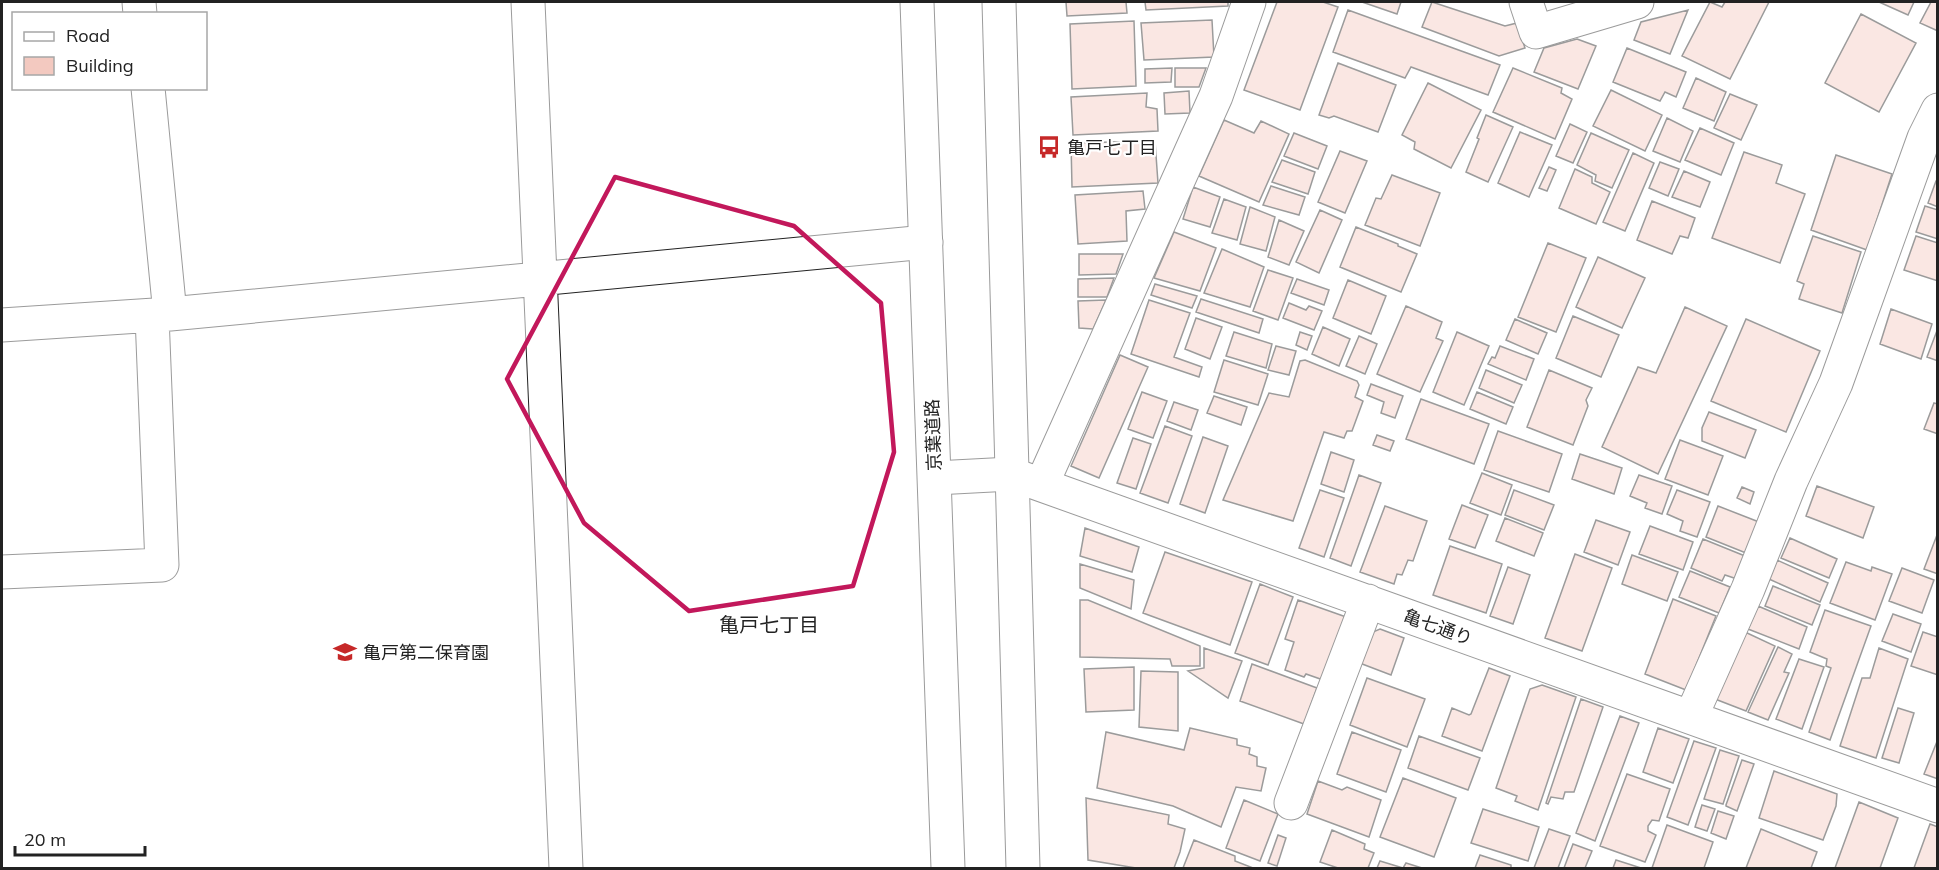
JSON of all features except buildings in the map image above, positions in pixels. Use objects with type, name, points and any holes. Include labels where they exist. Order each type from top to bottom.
[{"type":"main road","points":[[528,2],[566,868]]},
{"type":"main road","name":"京葉道路","points":[[917,2],[948,868]]},
{"type":"main road","points":[[999,2],[1023,868]]},
{"type":"main road","points":[[1042,484],[1216,96],[1249,2]]},
{"type":"main road","points":[[1526,2],[1536,32],[1637,2]]},
{"type":"main road","points":[[2,572],[162,565],[161,315],[148,90]]},
{"type":"main road","points":[[1691,717],[1748,589],[1791,482],[1836,383],[1924,138],[1938,110]]},
{"type":"main road","points":[[2,325],[161,315],[926,242]]},
{"type":"main road","name":"亀七通り","points":[[935,478],[1011,474],[1042,484],[1938,806]]},
{"type":"main road","points":[[1291,803],[1368,601]]},
{"type":"highlighted area","points":[[615,177],[794,226],[881,303],[894,452],[853,586],[689,611],[584,523],[507,379]]},
{"type":"place","name":"亀戸七丁目","points":[[1049,147]]},
{"type":"place","name":"亀戸第二保育園","points":[[345,652]]},
{"type":"district","name":"亀戸七丁目","points":[[769,624]]}]
